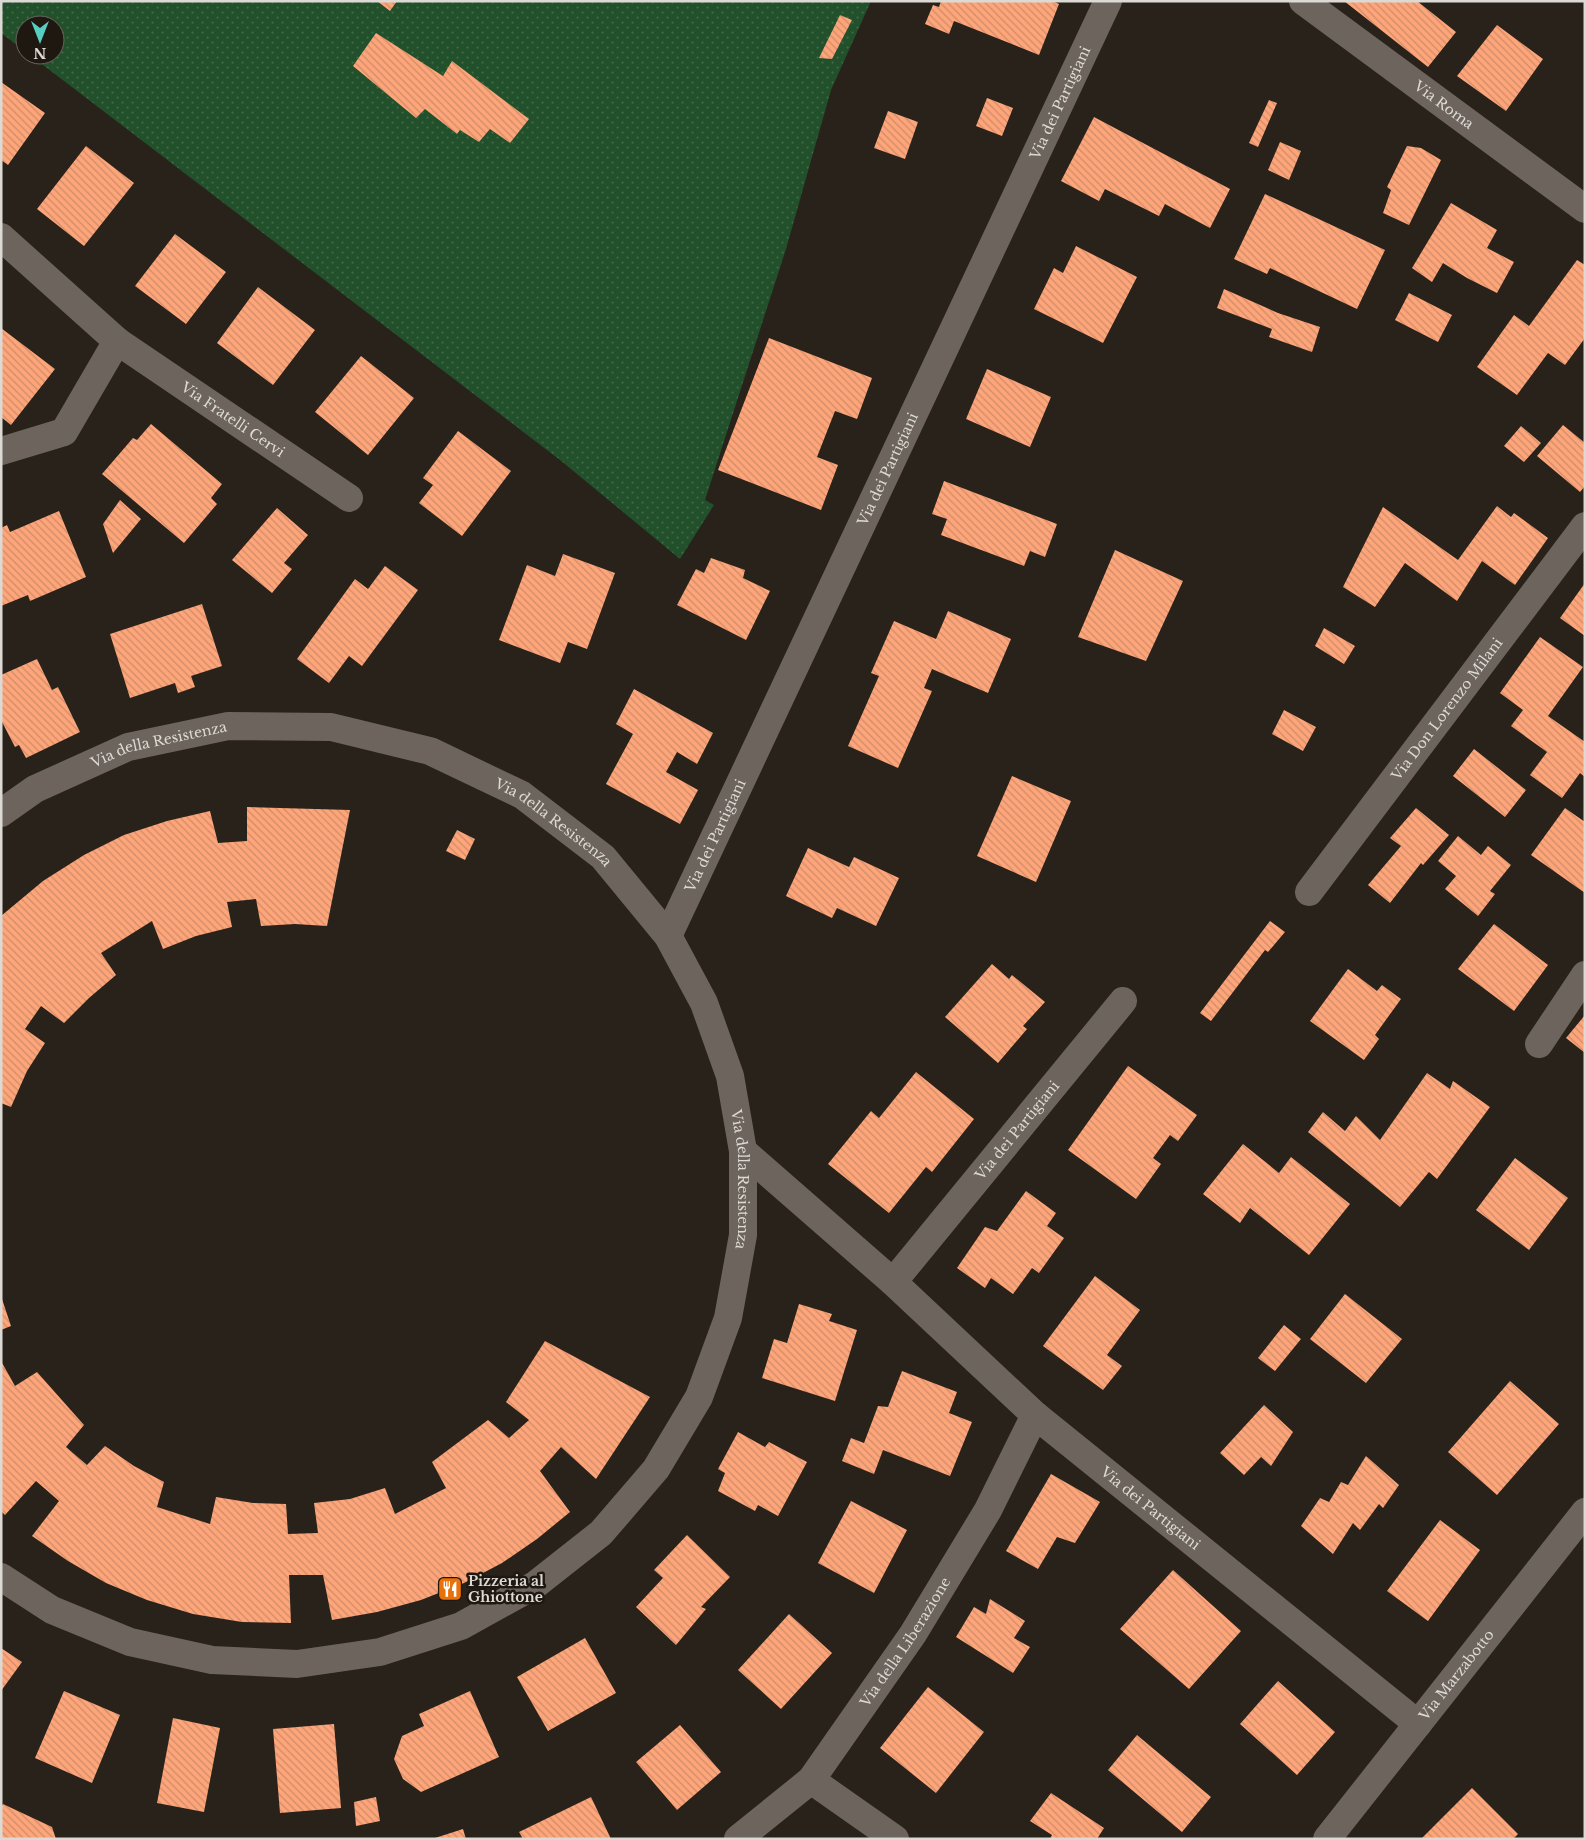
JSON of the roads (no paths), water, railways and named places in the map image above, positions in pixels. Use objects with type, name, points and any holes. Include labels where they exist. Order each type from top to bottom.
[{"type":"street","name":"Via dei Partigiani","points":[[668,936],[1108,1]]},
{"type":"street","name":"Via Roma","points":[[1303,1],[1585,209]]},
{"type":"street","name":"Via Fratelli Cervi","points":[[1,237],[116,341],[350,498]]},
{"type":"street","points":[[1,450],[64,432],[116,341]]},
{"type":"street","name":"Via Don Lorenzo Milani","points":[[1309,892],[1585,526]]},
{"type":"street","name":"Via della Resistenza","points":[[1,813],[35,789],[128,747],[228,726],[330,728],[430,751],[522,795],[603,858],[668,936],[704,1004],[730,1076],[743,1151],[744,1235],[728,1318],[699,1397],[656,1469],[600,1533],[535,1585],[461,1626],[380,1652],[297,1664],[212,1660],[130,1642],[52,1610],[1,1577]]},
{"type":"street","points":[[1539,1044],[1585,975]]},
{"type":"street","name":"Via dei Partigiani","points":[[892,1282],[1123,1001]]},
{"type":"street","name":"Via dei Partigiani","points":[[743,1151],[892,1282],[1035,1415],[1418,1724]]},
{"type":"street","name":"Via della Liberazione","points":[[738,1839],[811,1780],[913,1634],[988,1510],[1035,1415]]},
{"type":"street","name":"Via Marzabotto","points":[[1328,1839],[1585,1512]]},
{"type":"street","points":[[811,1780],[895,1839]]},
{"type":"place","name":"Pizzeria al Ghiottone","points":[[450,1589]]}]
